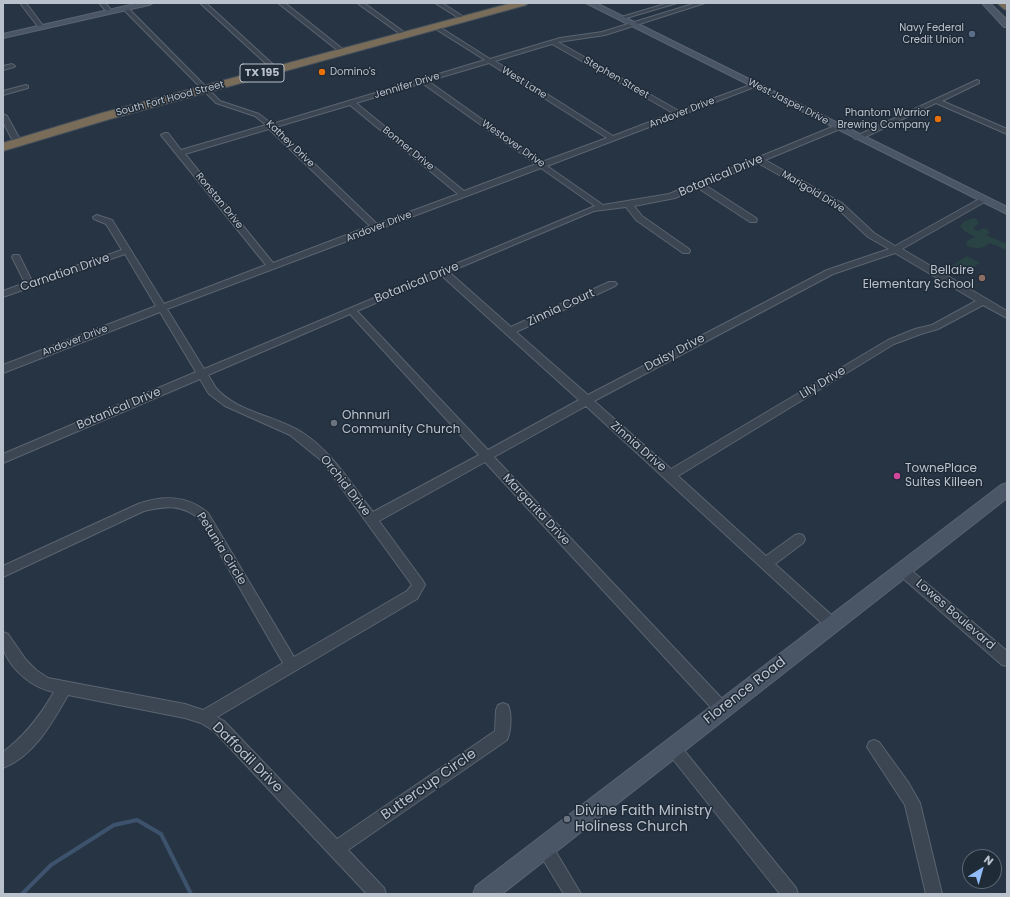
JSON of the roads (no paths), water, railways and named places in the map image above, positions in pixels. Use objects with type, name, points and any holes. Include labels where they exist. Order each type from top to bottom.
[{"type":"highway","name":"South Fort Hood Street","points":[[3,147],[204,89],[436,27],[519,3]]},
{"type":"highway","points":[[1002,3],[1007,7]]},
{"type":"street","points":[[24,3],[41,27]]},
{"type":"street","points":[[102,3],[110,12]]},
{"type":"street","points":[[3,36],[149,3]]},
{"type":"street","points":[[203,3],[276,70]]},
{"type":"street","points":[[281,3],[343,52]]},
{"type":"street","points":[[360,3],[405,35]]},
{"type":"street","points":[[438,3],[464,19]]},
{"type":"street","name":"West Jasper Drive","points":[[590,3],[1007,211]]},
{"type":"street","points":[[621,18],[674,3]]},
{"type":"street","name":"Jennifer Drive","points":[[180,153],[554,42],[568,38],[603,34],[702,3]]},
{"type":"street","points":[[986,3],[1007,25]]},
{"type":"street","name":"Kathey Drive","points":[[125,8],[218,102],[257,115],[272,126],[377,228]]},
{"type":"street","name":"West Lane","points":[[436,27],[613,139]]},
{"type":"street","name":"Stephen Street","points":[[554,42],[679,114]]},
{"type":"street","points":[[3,68],[12,66]]},
{"type":"street","name":"Westover Drive","points":[[423,81],[601,207]]},
{"type":"street","points":[[858,137],[977,82]]},
{"type":"street","name":"Andover Drive","points":[[3,369],[755,86]]},
{"type":"street","points":[[3,94],[26,87]]},
{"type":"street","points":[[938,101],[1007,132]]},
{"type":"street","name":"Bonner Drive","points":[[351,102],[464,195]]},
{"type":"street","points":[[3,116],[18,143]]},
{"type":"street","name":"Botanical Drive","points":[[3,459],[351,310],[592,210],[601,207],[663,198],[699,186],[837,127]]},
{"type":"street","name":"Ronstan Drive","points":[[165,134],[272,267]]},
{"type":"street","name":"Marigold Drive","points":[[758,160],[839,205],[870,236],[1007,315]]},
{"type":"street","points":[[699,186],[753,220]]},
{"type":"street","name":"Daisy Drive","points":[[371,519],[485,455],[830,272],[847,265],[879,257],[894,250],[984,200]]},
{"type":"street","points":[[628,204],[639,218],[686,251]]},
{"type":"street","name":"Orchid Drive","points":[[97,217],[109,222],[213,391],[227,404],[281,426],[316,449],[326,458],[419,585],[412,595],[204,717]]},
{"type":"street","name":"Carnation Drive","points":[[3,294],[126,251]]},
{"type":"street","points":[[16,257],[30,285]]},
{"type":"street","name":"Zinnia Drive","points":[[443,272],[670,475],[832,624]]},
{"type":"street","name":"Zinnia Court","points":[[509,332],[612,284]]},
{"type":"street","name":"Lily Drive","points":[[670,475],[891,342],[918,331],[935,327],[982,301]]},
{"type":"street","name":"Margarita Drive","points":[[351,310],[722,709]]},
{"type":"street","name":"Florence Road","points":[[484,894],[1007,489]]},
{"type":"street","name":"Petunia Circle","points":[[3,572],[142,507],[162,502],[183,504],[197,509],[204,516],[292,665]]},
{"type":"street","points":[[766,563],[799,539]]},
{"type":"street","name":"Lowes Boulevard","points":[[902,570],[1007,660]]},
{"type":"street","name":"Daffodil Drive","points":[[3,638],[19,664],[28,674],[46,684],[185,711],[204,717],[219,726],[378,894]]},
{"type":"street","points":[[3,761],[17,752],[41,728],[64,688]]},
{"type":"street","name":"Buttercup Circle","points":[[336,849],[502,735],[503,710]]},
{"type":"street","points":[[673,748],[790,894]]},
{"type":"street","points":[[874,748],[903,787],[912,803],[934,894]]},
{"type":"street","points":[[544,848],[573,894]]},
{"type":"waterway","points":[[22,894],[51,865],[114,825],[137,820],[161,834],[191,894]]},
{"type":"place","name":"Navy Federal Credit Union","points":[[972,34]]},
{"type":"place","name":"Domino's","points":[[322,72]]},
{"type":"place","name":"Phantom Warrior Brewing Company","points":[[938,119]]},
{"type":"place","name":"Bellaire Elementary School","points":[[982,278]]},
{"type":"place","name":"Ohnnuri Community Church","points":[[334,423]]},
{"type":"place","name":"TownePlace Suites Killeen","points":[[897,476]]},
{"type":"place","name":"Divine Faith Ministry Holiness Church","points":[[567,819]]}]
